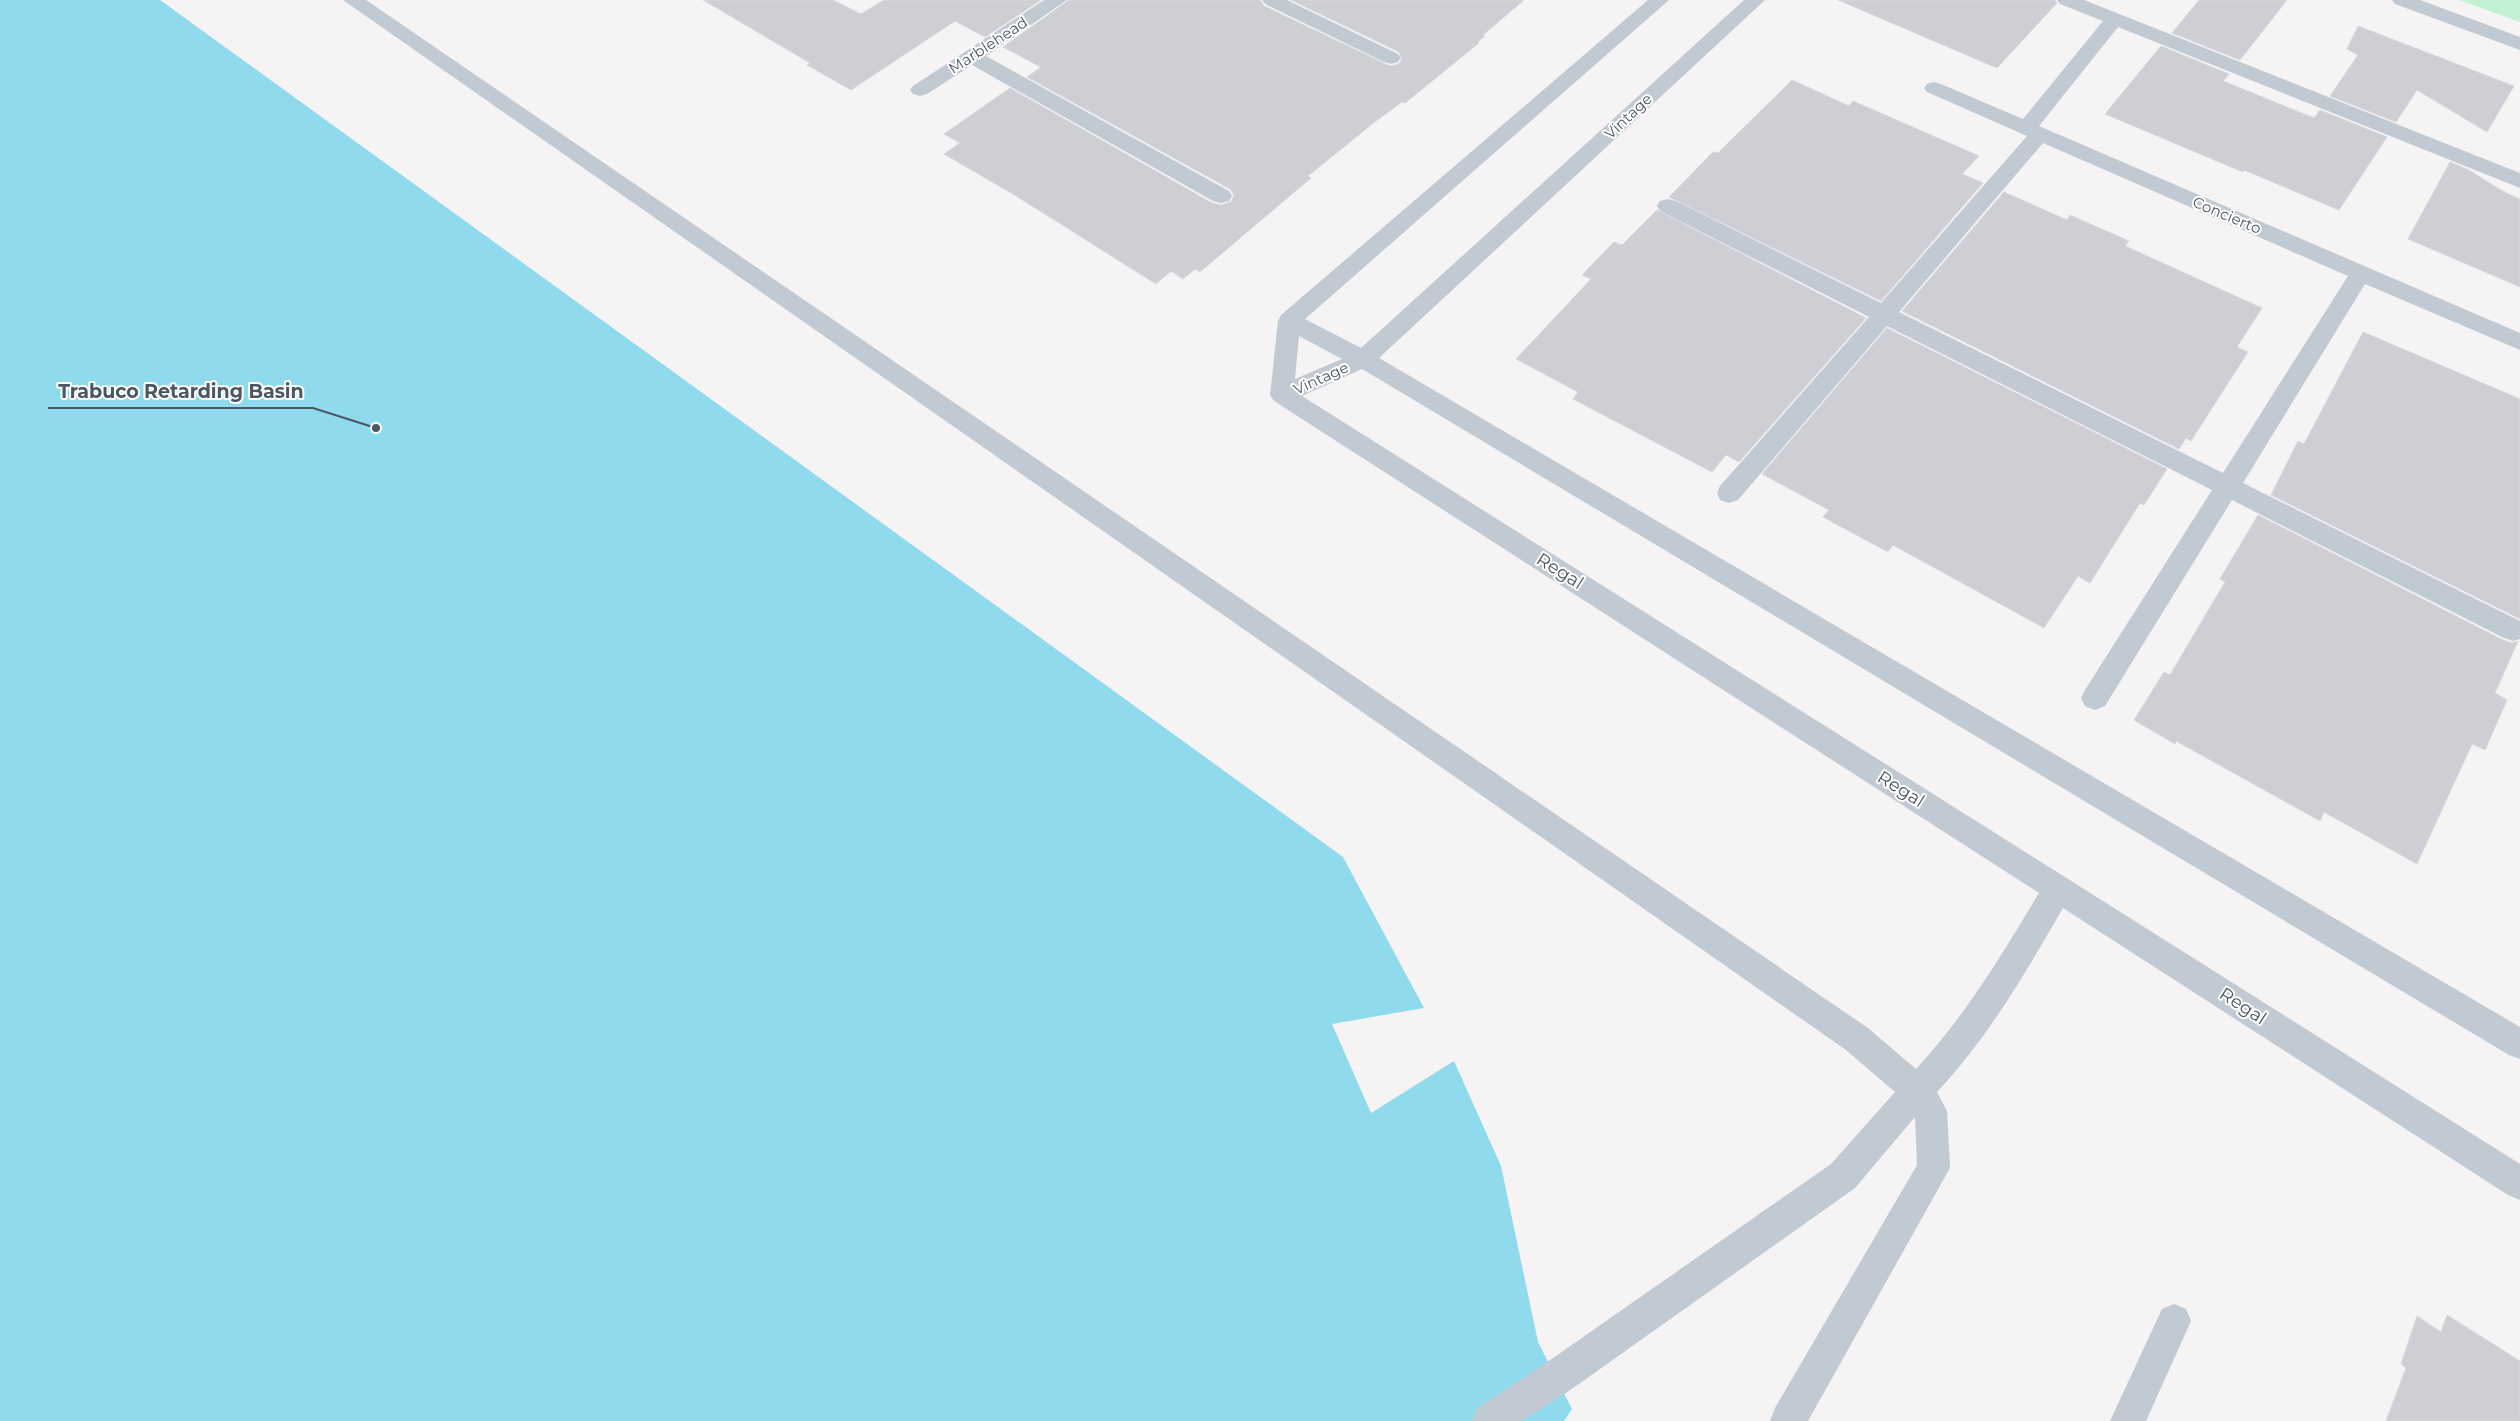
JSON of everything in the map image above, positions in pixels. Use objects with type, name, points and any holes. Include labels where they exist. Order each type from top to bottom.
[{"type":"street","points":[[354,0],[1858,1039],[1916,1091],[1930,1110],[1934,1168],[1788,1421]]},
{"type":"street","name":"Marblehead","points":[[920,90],[1057,0]]},
{"type":"street","points":[[1272,0],[1391,58]]},
{"type":"street","points":[[1659,0],[1289,321],[1363,359],[2520,1044]]},
{"type":"street","name":"Vintage","points":[[1289,321],[1282,395],[1363,359],[1755,0]]},
{"type":"street","points":[[2068,0],[2520,181]]},
{"type":"street","points":[[2402,0],[2520,44]]},
{"type":"street","points":[[1729,493],[1884,315],[2033,131],[2115,19]]},
{"type":"street","points":[[972,56],[1221,196]]},
{"type":"street","name":"Concierto","points":[[1934,88],[2520,342]]},
{"type":"street","points":[[1668,206],[2513,630]]},
{"type":"street","points":[[2095,698],[2361,273]]},
{"type":"street","name":"Regal","points":[[1282,395],[2520,1183]]},
{"type":"street","points":[[1490,1421],[1556,1378],[1843,1176],[1916,1091],[1951,1054],[1993,998],[2058,889]]},
{"type":"street","points":[[2128,1421],[2174,1322]]},
{"type":"green space","points":[[2459,0],[2520,0],[2520,22]]},
{"type":"water","points":[[0,0],[160,0],[1343,857],[1424,1008],[1332,1024],[1371,1113],[1454,1061],[1501,1166],[1538,1342],[1572,1409],[1564,1421],[0,1421]]},
{"type":"building","points":[[703,0],[833,0],[861,14],[884,0],[1041,0],[985,37],[955,21],[851,90],[807,65],[810,63]]},
{"type":"building","points":[[1069,0],[1260,0],[1264,6],[1390,66],[1399,64],[1402,59],[1399,52],[1291,0],[1524,0],[1483,35],[1485,36],[1479,43],[1405,103],[1402,102],[1376,121],[1308,176],[1311,178],[1200,272],[1195,269],[1183,279],[1171,271],[1156,284],[1013,194],[944,154],[960,143],[944,134],[1010,88],[1212,203],[1221,205],[1231,202],[1234,195],[1230,189],[1027,77],[1041,67],[1003,47]]},
{"type":"building","points":[[1838,0],[2055,0],[2057,3],[1997,68]]},
{"type":"building","points":[[2199,0],[2287,0],[2240,60],[2172,33]]},
{"type":"building","points":[[2358,26],[2514,86],[2487,132],[2417,90],[2396,122],[2330,96],[2358,55],[2347,49]]},
{"type":"building","points":[[2161,46],[2229,74],[2223,81],[2314,118],[2320,110],[2387,137],[2339,210],[2105,114]]},
{"type":"building","points":[[1792,80],[1849,106],[1853,101],[1979,156],[1962,174],[1983,183],[1881,301],[1669,197],[1713,152],[1718,153]]},
{"type":"building","points":[[2450,162],[2467,169],[2506,193],[2520,199],[2520,287],[2408,239]]},
{"type":"building","points":[[2004,192],[2067,220],[2070,215],[2129,241],[2125,246],[2262,308],[2237,347],[2248,352],[2191,441],[2186,438],[2179,449],[1902,311]]},
{"type":"building","points":[[1657,210],[1866,318],[1739,462],[1726,455],[1712,472],[1573,399],[1578,392],[1516,359],[1591,279],[1582,275],[1614,242],[1622,245]]},
{"type":"building","points":[[1887,328],[2167,469],[2144,505],[2140,503],[2090,583],[2078,576],[2044,628],[1893,545],[1888,552],[1823,517],[1829,510],[1762,474]]},
{"type":"building","points":[[2363,332],[2520,399],[2520,619],[2271,495],[2298,441],[2304,444]]},
{"type":"building","points":[[2258,515],[2503,640],[2512,643],[2518,641],[2495,693],[2507,700],[2485,750],[2472,744],[2417,864],[2324,812],[2320,821],[2176,741],[2175,744],[2134,720],[2164,672],[2170,675],[2225,582],[2220,579]]},
{"type":"building","points":[[2447,1315],[2520,1361],[2520,1421],[2386,1421],[2406,1368],[2401,1364],[2417,1316],[2441,1332]]},
{"type":"place","name":"Trabuco Retarding Basin","points":[[376,428]]}]
